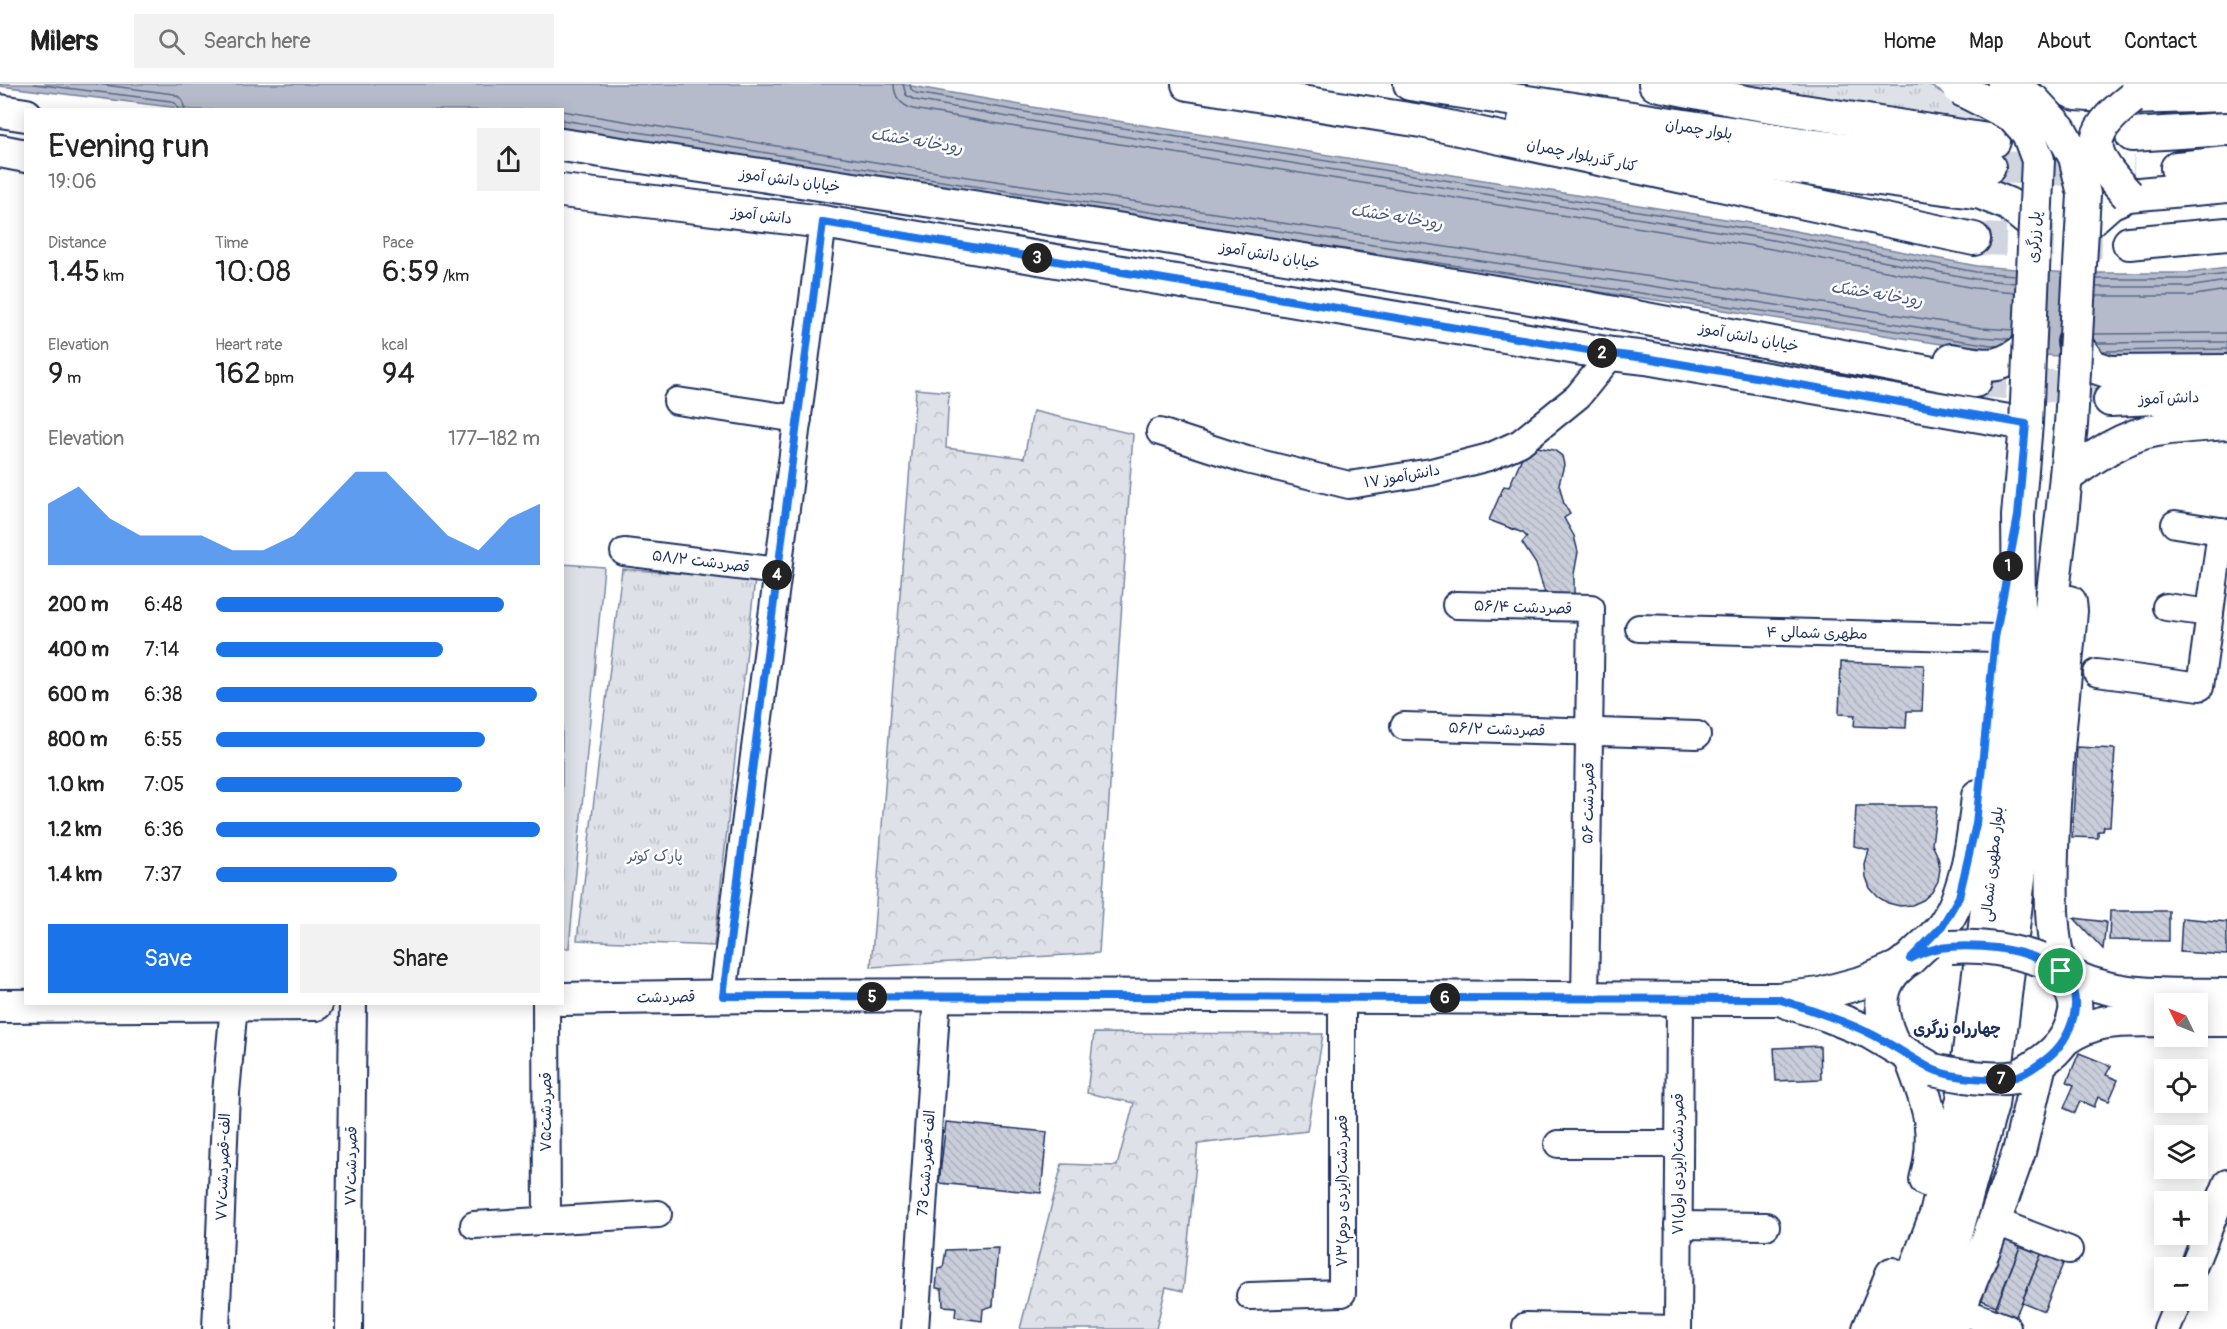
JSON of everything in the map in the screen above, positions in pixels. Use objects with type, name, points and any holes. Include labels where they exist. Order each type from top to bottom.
[{"type":"main road","name":"کنار گذربلوار چمران","points":[[1188,84],[1421,121],[1974,239]]},
{"type":"main road","points":[[1329,84],[1342,89],[1713,156],[1981,193],[2008,204],[2035,226]]},
{"type":"main road","name":"بلوار چمران","points":[[1410,84],[1815,146],[1991,154],[1655,84]]},
{"type":"main road","points":[[2004,84],[2034,101],[2060,129],[2075,157],[2084,194],[2074,342],[2092,366],[2110,372],[2117,388],[2227,371]]},
{"type":"main road","points":[[2056,84],[2076,94],[2132,98],[2227,94]]},
{"type":"main road","name":"پل زرگری","points":[[1955,87],[2013,116],[2028,133],[2038,160],[2026,424]]},
{"type":"main road","points":[[2132,98],[2110,115],[2101,127],[2096,141],[2097,156],[2106,172],[2131,184],[2227,186]]},
{"type":"main road","points":[[0,111],[24,115]]},
{"type":"main road","points":[[2132,135],[2227,129]]},
{"type":"main road","name":"خیابان دانش آموز","points":[[564,145],[1111,228],[1556,302],[1767,340],[1810,338],[1972,378]]},
{"type":"main road","points":[[0,151],[24,156]]},
{"type":"main road","name":"خیابان دانش آموز","points":[[564,159],[1972,378]]},
{"type":"main road","points":[[2083,227],[2131,184],[2227,163]]},
{"type":"main road","name":"دانش آموز","points":[[564,191],[823,222],[1646,358],[2026,424]]},
{"type":"main road","points":[[2129,243],[2227,234]]},
{"type":"main road","name":"بلوار مطهرى شمالى","points":[[1925,1329],[1957,1230],[1992,1105],[2062,516],[2071,425],[2074,342]]},
{"type":"main road","points":[[1972,378],[2011,360],[2028,347]]},
{"type":"main road","name":"دانش آموز","points":[[2117,388],[2227,385]]},
{"type":"main road","name":"دانش آموز","points":[[2117,388],[2227,395]]},
{"type":"main road","points":[[2066,477],[2097,455],[2155,430],[2227,423]]},
{"type":"main road","name":"بلوار مطهرى شمالى","points":[[1893,1329],[1936,1215],[1963,1099],[1985,926],[2019,612],[2018,516],[2026,424]]},
{"type":"main road","points":[[1869,1329],[1913,1225],[1929,1168],[1933,1126],[1913,1057],[1887,1031],[1882,1007],[1883,994],[1886,984],[1904,963],[1942,926],[1959,897],[1976,824],[1995,638],[2018,516]]},
{"type":"main road","points":[[1778,999],[1869,1032],[1913,1057],[1960,1076],[1999,1079],[2028,1070],[2057,1051],[2065,1039],[2076,1009],[2072,990],[2051,965],[2052,834],[2071,611],[2062,516]]},
{"type":"main road","points":[[1778,999],[1820,994],[1864,982],[1922,953],[1951,947],[1976,946],[2013,951],[2107,989],[2146,994],[2227,995]]},
{"type":"main road","name":"قصردشت","points":[[564,999],[937,996],[1778,999]]},
{"type":"main road","points":[[0,1006],[214,1005]]},
{"type":"main road","points":[[2065,1039],[2079,1029],[2096,1023],[2154,1020]]},
{"type":"main road","points":[[2208,1020],[2227,1020]]},
{"type":"main road","points":[[1955,1320],[2019,1152],[2028,1070]]},
{"type":"street","points":[[723,996],[823,222]]},
{"type":"street","name":"دانش‌آموز ۱۷","points":[[1160,432],[1246,460],[1349,485],[1431,472],[1489,457],[1520,443],[1578,396],[1612,354]]},
{"type":"street","points":[[677,401],[798,419]]},
{"type":"street","points":[[2097,673],[2200,687],[2224,531],[2175,524]]},
{"type":"street","name":"۵۸/۲ قصردشت","points":[[624,552],[778,571]]},
{"type":"street","name":"۵۶/۴ قصردشت","points":[[1456,605],[1591,608]]},
{"type":"street","points":[[2166,606],[2210,613]]},
{"type":"street","name":"۵۶ قصردشت","points":[[1585,998],[1591,608]]},
{"type":"street","name":"۴ مطهری شمالی","points":[[1639,628],[1995,638]]},
{"type":"street","name":"۵۶/۲ قصردشت","points":[[1404,726],[1697,735]]},
{"type":"street","name":"73 الف-قصردشت","points":[[915,1329],[937,996]]},
{"type":"street","name":"۷۳قصردشت(ایزدی دوم)","points":[[1250,1296],[1342,1293],[1342,998]]},
{"type":"street","name":"۷۱قصردشت(ایزدی اول)","points":[[1678,1329],[1680,999]]},
{"type":"street","name":"۷۷الف-قصردشت","points":[[214,1005],[226,1093],[216,1329]]},
{"type":"street","name":"قصردشت۷۷","points":[[349,1329],[353,1005]]},
{"type":"street","name":"قصردشت۷۵","points":[[546,1005],[547,1221]]},
{"type":"street","points":[[1558,1144],[1678,1144]]},
{"type":"street","points":[[2197,1257],[2227,1183]]},
{"type":"street","points":[[474,1225],[658,1214]]},
{"type":"street","points":[[1994,1221],[2069,1250]]},
{"type":"street","points":[[1678,1225],[1766,1226]]},
{"type":"street","points":[[2168,1329],[2175,1311]]},
{"type":"street","points":[[1955,1320],[2007,1328]]},
{"type":"street","points":[[1526,1326],[1678,1329]]},
{"type":"green space","points":[[1744,84],[1927,84],[2003,127],[1983,129],[1806,101]]},
{"type":"green space","points":[[916,389],[949,392],[946,448],[1024,458],[1033,411],[1133,434],[1099,953],[871,967]]},
{"type":"green space","points":[[564,564],[604,567],[569,948],[564,948]]},
{"type":"green space","name":"پارک کوثر","points":[[622,569],[755,579],[714,946],[577,940]]},
{"type":"green space","points":[[1094,1033],[1323,1034],[1307,1131],[1198,1144],[1183,1291],[1166,1287],[1156,1329],[1020,1329],[1062,1164],[1117,1166],[1134,1103],[1087,1093]]},
{"type":"water","name":"رودخانه خشک","points":[[0,84],[900,84],[1769,226],[1977,266],[2068,273],[2188,273],[2227,268],[2227,355],[2070,357],[1980,350],[1717,309],[958,198],[564,133],[564,108],[179,108],[0,86]]},
{"type":"building","points":[[1537,447],[1554,450],[1562,456],[1564,465],[1559,484],[1564,504],[1570,514],[1564,518],[1574,536],[1578,552],[1574,574],[1574,594],[1569,599],[1547,600],[1536,564],[1522,543],[1527,537],[1523,533],[1489,520],[1504,486],[1509,487],[1523,455]]},
{"type":"building","points":[[1841,662],[1924,665],[1922,711],[1907,711],[1906,728],[1854,726],[1855,715],[1839,714]]},
{"type":"building","points":[[2077,747],[2115,749],[2110,826],[2104,826],[2103,831],[2098,831],[2098,838],[2072,837]]},
{"type":"building","points":[[1856,806],[1937,806],[1932,844],[1940,869],[1938,881],[1932,892],[1923,900],[1912,905],[1900,906],[1878,897],[1870,888],[1865,865],[1869,850],[1854,846]]},
{"type":"building","points":[[2110,911],[2169,911],[2169,941],[2109,940]]},
{"type":"building","points":[[2074,918],[2106,922],[2103,949]]},
{"type":"building","points":[[2182,918],[2227,922],[2227,955],[2180,952]]},
{"type":"building","points":[[1820,1046],[1821,1079],[1776,1081],[1774,1048]]},
{"type":"building","points":[[2079,1053],[2111,1066],[2106,1075],[2118,1080],[2109,1101],[2098,1097],[2094,1107],[2080,1101],[2075,1113],[2064,1108],[2074,1085],[2067,1082]]},
{"type":"building","points":[[946,1122],[1047,1132],[1041,1193],[939,1183]]},
{"type":"building","points":[[2003,1234],[2022,1242],[1996,1306],[1977,1298]]},
{"type":"building","points":[[2022,1242],[2043,1250],[2013,1323],[1993,1315]]},
{"type":"building","points":[[998,1248],[993,1306],[983,1309],[982,1321],[955,1317],[956,1307],[943,1306],[942,1289],[936,1288],[938,1269],[943,1268],[946,1250]]},
{"type":"building","points":[[2043,1250],[2065,1259],[2044,1311],[2022,1302]]},
{"type":"tunnel","points":[[1989,167],[2134,172]]},
{"type":"tunnel","points":[[1974,239],[2129,243]]},
{"type":"tunnel","points":[[1975,381],[2112,390]]},
{"type":"district","name":"چهارراه زرگری","points":[[1957,1028]]},
{"type":"route","points":[[823,222],[1646,358],[2026,424],[2018,516],[1995,638],[1976,824],[1959,897],[1942,926],[1910,959],[1937,948],[1976,946],[2013,951],[2041,960],[2061,971],[2072,990],[2076,1009],[2065,1039],[2057,1051],[2040,1064],[2017,1077],[1999,1079],[1960,1076],[1933,1070],[1869,1032],[1778,999],[1032,995],[723,996],[823,222]]}]
